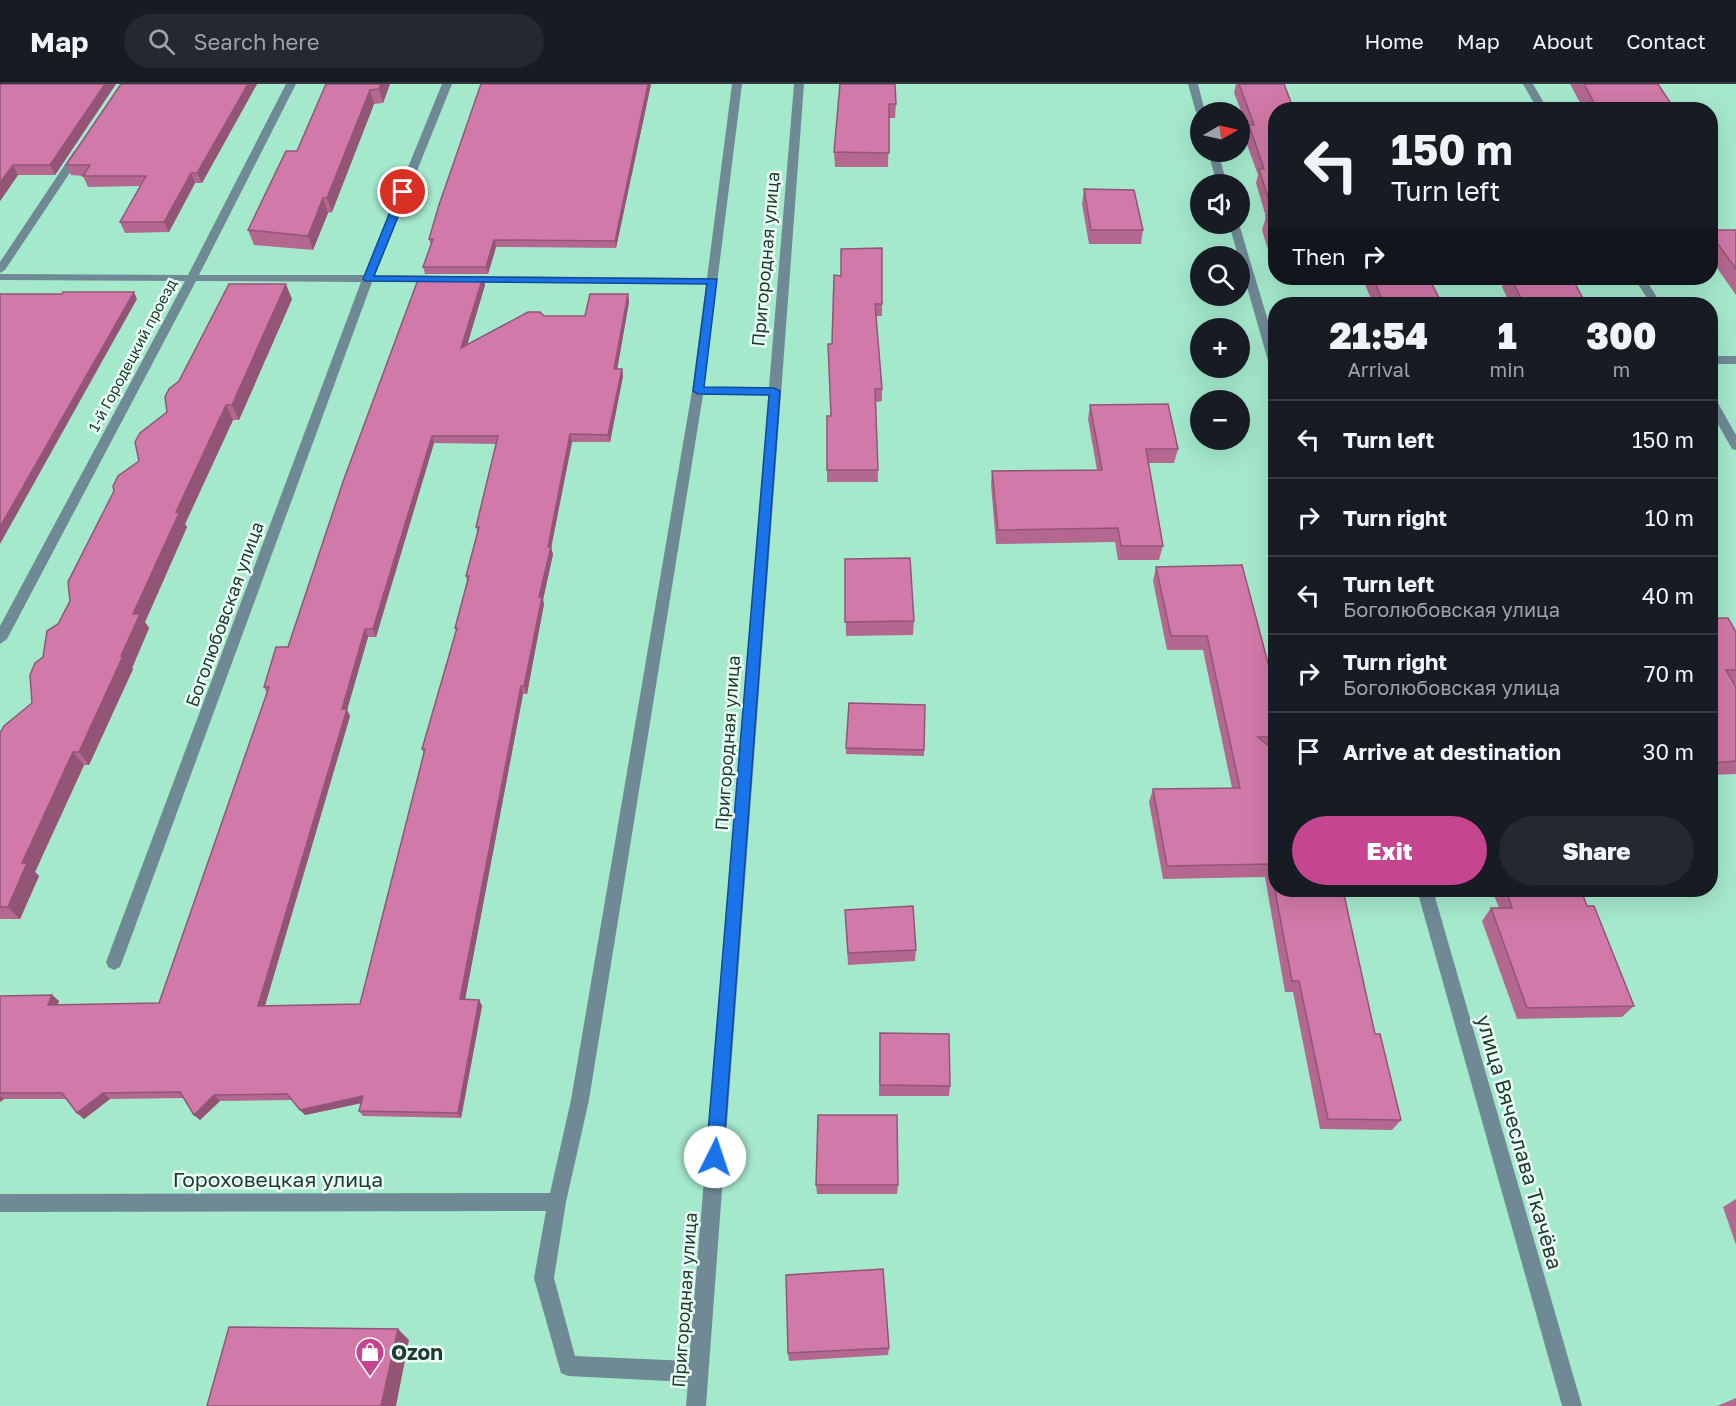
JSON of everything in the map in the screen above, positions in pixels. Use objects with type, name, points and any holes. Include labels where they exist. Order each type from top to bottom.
[{"type":"street","name":"1-й Городецкий проезд","points":[[0,639],[192,278],[291,84]]},
{"type":"street","name":"Боголюбовская улица","points":[[114,962],[368,279],[447,84]]},
{"type":"street","points":[[698,1372],[568,1366],[544,1278],[557,1202],[580,1100],[698,391],[737,84]]},
{"type":"street","name":"Пригородная улица","points":[[696,1406],[799,84]]},
{"type":"street","points":[[1193,84],[1198,102]]},
{"type":"street","points":[[1528,84],[1538,102]]},
{"type":"street","points":[[0,270],[85,143]]},
{"type":"street","points":[[1237,234],[1268,338]]},
{"type":"street","points":[[0,277],[713,281]]},
{"type":"street","points":[[1718,360],[1736,360]]},
{"type":"street","points":[[698,391],[774,391]]},
{"type":"street","points":[[1718,413],[1736,446]]},
{"type":"street","name":"улица Вячеслава Ткачёва","points":[[1427,897],[1572,1406]]},
{"type":"street","name":"Гороховецкая улица","points":[[0,1203],[557,1202]]},
{"type":"building","points":[[0,84],[105,84],[50,165],[13,165],[0,183]]},
{"type":"building","points":[[121,84],[248,84],[197,173],[191,173],[164,222],[120,222],[146,176],[83,176],[90,165],[66,165]]},
{"type":"building","points":[[326,84],[381,84],[379,89],[370,90],[327,198],[323,198],[308,236],[248,230],[286,151],[297,151]]},
{"type":"building","points":[[481,84],[648,84],[615,241],[494,240],[486,267],[423,267],[433,239],[429,239],[439,205]]},
{"type":"building","points":[[840,84],[895,84],[896,104],[889,104],[889,153],[834,152]]},
{"type":"building","points":[[1239,84],[1284,84],[1291,102],[1268,102],[1268,197],[1259,169],[1264,169],[1250,125],[1254,125],[1250,114],[1250,102],[1246,102]]},
{"type":"building","points":[[1584,84],[1658,84],[1670,102],[1594,102]]},
{"type":"building","points":[[1084,189],[1134,190],[1143,230],[1091,230]]},
{"type":"building","points":[[1718,230],[1736,230],[1736,269],[1718,244]]},
{"type":"building","points":[[882,248],[882,304],[875,304],[882,389],[875,389],[878,470],[827,470],[827,416],[831,416],[828,344],[832,344],[834,275],[841,276],[841,249]]},
{"type":"building","points":[[419,277],[483,277],[461,348],[528,312],[540,312],[544,316],[585,316],[590,294],[628,294],[614,369],[622,369],[608,435],[570,434],[548,547],[551,547],[539,597],[542,597],[524,686],[521,686],[460,999],[479,1000],[458,1113],[359,1111],[363,1096],[300,1110],[287,1094],[214,1095],[194,1115],[180,1092],[103,1093],[77,1113],[62,1093],[0,1093],[0,996],[52,995],[48,1005],[159,1003],[269,687],[264,687],[276,647],[288,647],[344,479]],"holes":[[[432,436],[498,436],[476,527],[479,527],[466,576],[469,576],[455,628],[457,628],[422,749],[425,749],[360,1004],[258,1006],[347,709],[342,709],[365,629],[373,629]]]},
{"type":"building","points":[[229,284],[286,284],[232,405],[226,405],[176,512],[179,513],[133,614],[140,614],[121,656],[123,656],[79,752],[73,752],[22,863],[27,863],[8,907],[0,907],[0,733],[4,726],[32,703],[30,675],[35,663],[43,657],[47,631],[58,624],[70,601],[68,582],[114,491],[113,486],[118,476],[139,461],[135,442],[140,433],[167,412],[165,397],[169,389],[179,381]]},
{"type":"building","points":[[1376,285],[1432,285],[1438,297],[1381,297]]},
{"type":"building","points":[[1514,285],[1576,285],[1582,297],[1520,297]]},
{"type":"building","points":[[63,292],[134,292],[0,527],[0,294],[62,294]]},
{"type":"building","points":[[1168,404],[1178,449],[1146,449],[1163,546],[1121,546],[1118,528],[998,530],[992,471],[1102,470],[1090,405]]},
{"type":"building","points":[[910,558],[914,621],[845,622],[845,559]]},
{"type":"building","points":[[1242,565],[1268,663],[1268,737],[1258,737],[1268,745],[1268,864],[1167,866],[1153,789],[1240,788],[1207,636],[1171,636],[1156,567]]},
{"type":"building","points":[[1718,618],[1728,618],[1736,632],[1736,670],[1726,670],[1736,687],[1736,761],[1718,762]]},
{"type":"building","points":[[849,703],[925,705],[924,750],[846,748]]},
{"type":"building","points":[[1276,897],[1345,897],[1375,1034],[1380,1034],[1401,1120],[1328,1119],[1299,981],[1292,981]]},
{"type":"building","points":[[1508,897],[1584,897],[1587,906],[1594,906],[1634,1006],[1527,1008],[1491,908],[1512,908]]},
{"type":"building","points":[[913,906],[916,950],[848,953],[845,910]]},
{"type":"building","points":[[880,1033],[949,1034],[950,1086],[880,1085]]},
{"type":"building","points":[[818,1115],[897,1115],[898,1185],[816,1185]]},
{"type":"building","points":[[883,1269],[889,1348],[788,1353],[786,1275]]},
{"type":"building","points":[[229,1327],[398,1329],[381,1406],[207,1406]]},
{"type":"place","name":"Ozon","points":[[370,1378]]},
{"type":"route","points":[[403,192],[368,279],[713,281],[698,391],[774,391],[715,1157]]}]
